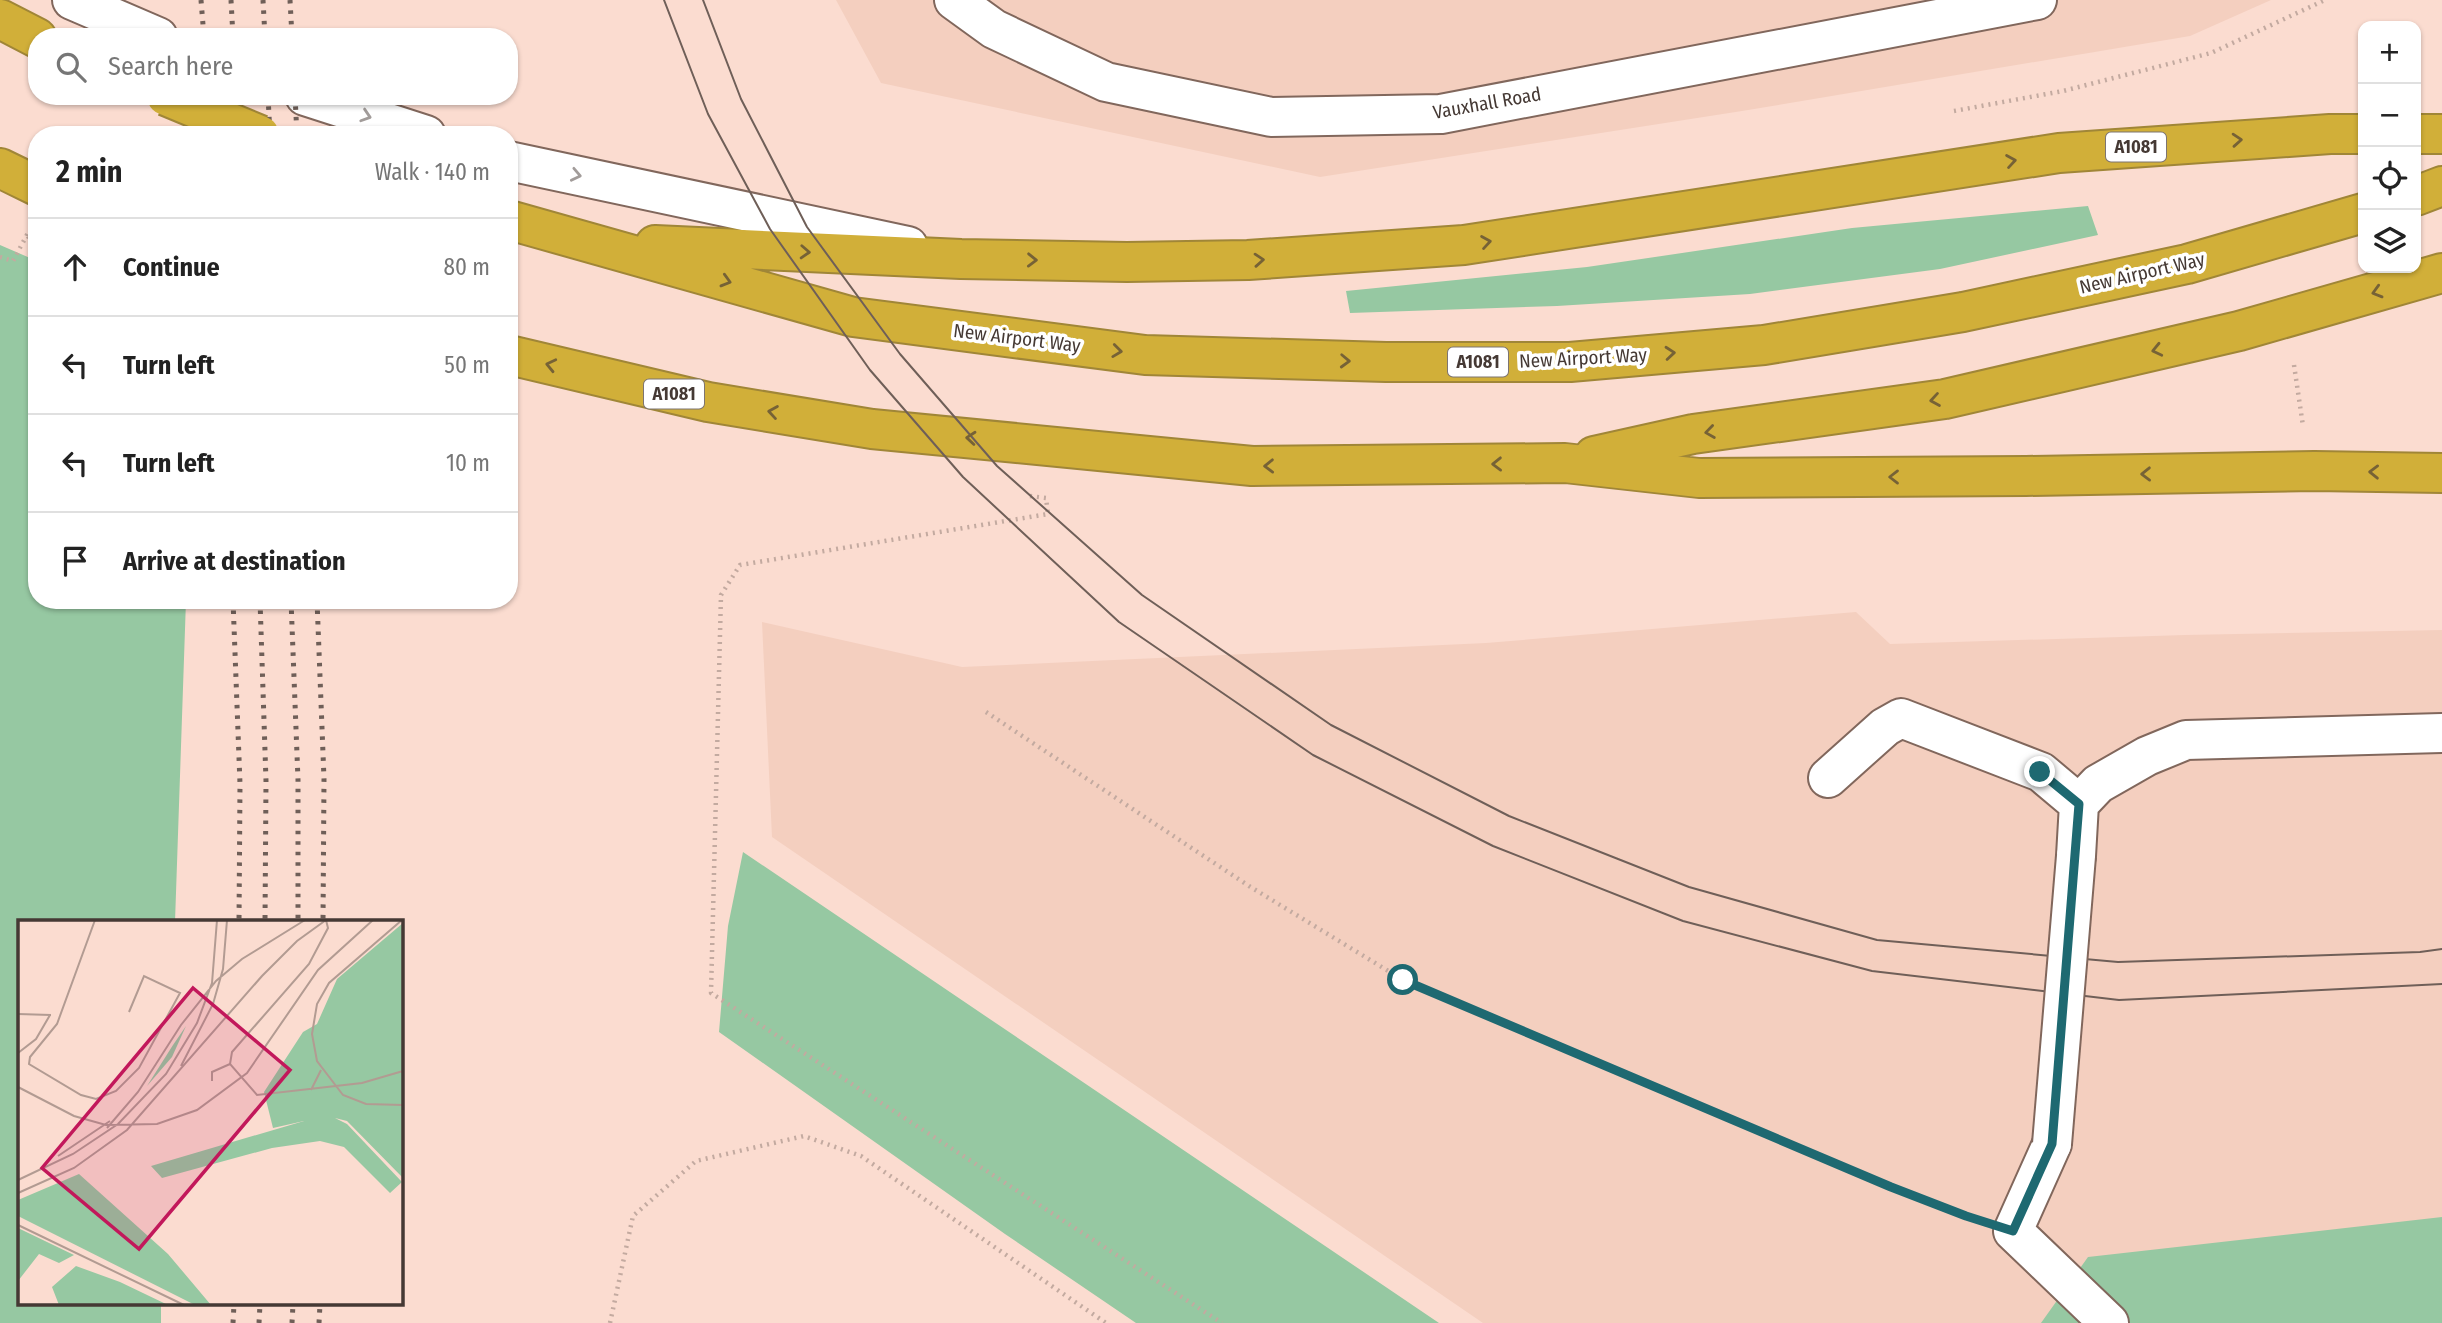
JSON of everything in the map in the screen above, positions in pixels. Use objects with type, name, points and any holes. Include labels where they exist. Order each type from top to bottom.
[{"type":"highway","points":[[0,19],[28,33]]},
{"type":"highway","points":[[188,105],[238,126]]},
{"type":"highway","name":"New Airport Way","points":[[590,242],[961,258],[1127,262],[1248,260],[1464,245],[2059,153],[2347,134]]},
{"type":"highway","points":[[2421,134],[2442,134]]},
{"type":"highway","points":[[0,168],[28,182]]},
{"type":"highway","points":[[2421,194],[2442,186]]},
{"type":"highway","name":"New Airport Way","points":[[518,222],[853,317],[1132,353],[1386,362],[1570,362],[1764,345],[1963,312],[2187,264],[2358,214]]},
{"type":"highway","name":"A1081","points":[[1565,463],[1693,434],[1945,399],[2239,331],[2442,272]]},
{"type":"highway","name":"A1081","points":[[518,357],[708,402],[872,429],[1252,466],[1565,463],[1699,478],[2314,471],[2442,473]]},
{"type":"lane","points":[[72,0],[137,28]]},
{"type":"lane","name":"Vauxhall Road","points":[[954,0],[994,29],[1106,82],[1271,117],[1441,114],[2037,0]]},
{"type":"lane","points":[[333,105],[398,126]]},
{"type":"lane","points":[[518,163],[961,258]]},
{"type":"lane","points":[[1828,778],[1885,727],[1901,718],[2040,772],[2079,804]]},
{"type":"lane","points":[[2109,1323],[2013,1231],[2052,1144],[2079,804],[2098,784],[2147,756],[2186,740],[2442,733]]},
{"type":"path","points":[[1954,111],[2063,91],[2211,53],[2325,0]]},
{"type":"path","points":[[0,257],[13,261],[28,236]]},
{"type":"path","points":[[2293,359],[2303,424],[2314,471]]},
{"type":"path","points":[[1044,514],[740,565],[721,595],[711,993],[1222,1323]]},
{"type":"path","points":[[986,712],[1249,886],[1403,980],[1891,1187],[2013,1231]]},
{"type":"path","points":[[610,1323],[633,1216],[696,1161],[804,1136],[861,1156],[1105,1323]]},
{"type":"shaded area","points":[[836,0],[2271,0],[2190,36],[1742,111],[1320,177],[881,83]]},
{"type":"shaded area","points":[[1856,612],[1890,644],[2442,630],[2442,1323],[1483,1323],[772,837],[762,622],[962,667],[1486,643]]},
{"type":"green space","points":[[2088,206],[2098,235],[1940,269],[1750,294],[1557,306],[1350,313],[1346,291],[1587,267],[1852,228]]},
{"type":"green space","points":[[0,245],[28,257],[28,609],[186,609],[175,920],[18,920],[18,1306],[161,1306],[161,1323],[0,1323]]},
{"type":"green space","points":[[743,852],[1439,1323],[1136,1323],[719,1032],[728,926]]},
{"type":"green space","points":[[2442,1217],[2442,1323],[2041,1323],[2088,1257]]},
{"type":"tram line","points":[[664,0],[708,114],[770,229],[870,370],[963,477],[1119,622],[1313,755],[1493,846],[1683,921],[1872,971],[2119,1000],[2442,984]]},
{"type":"tram line","points":[[703,0],[741,99],[807,227],[900,354],[997,466],[1142,595],[1331,725],[1509,816],[1689,887],[1877,940],[2118,962],[2420,952],[2442,949]]},
{"type":"railway","points":[[201,0],[203,28]]},
{"type":"railway","points":[[231,0],[233,28]]},
{"type":"railway","points":[[263,0],[265,28]]},
{"type":"railway","points":[[290,0],[292,28]]},
{"type":"railway","points":[[208,105],[209,126]]},
{"type":"railway","points":[[236,105],[238,126]]},
{"type":"railway","points":[[268,105],[270,126]]},
{"type":"railway","points":[[295,105],[297,126]]},
{"type":"railway","points":[[233,609],[240,784],[239,920]]},
{"type":"railway","points":[[260,609],[266,781],[265,920]]},
{"type":"railway","points":[[291,609],[298,780],[298,920]]},
{"type":"railway","points":[[317,609],[324,779],[323,920]]},
{"type":"railway","points":[[233,1323],[234,1306]]},
{"type":"railway","points":[[259,1323],[260,1306]]},
{"type":"railway","points":[[292,1323],[293,1306]]},
{"type":"railway","points":[[319,1323],[320,1306]]},
{"type":"route","points":[[1403,980],[1891,1187],[2013,1231],[2052,1144],[2076,856],[2079,804],[2040,772]]}]
